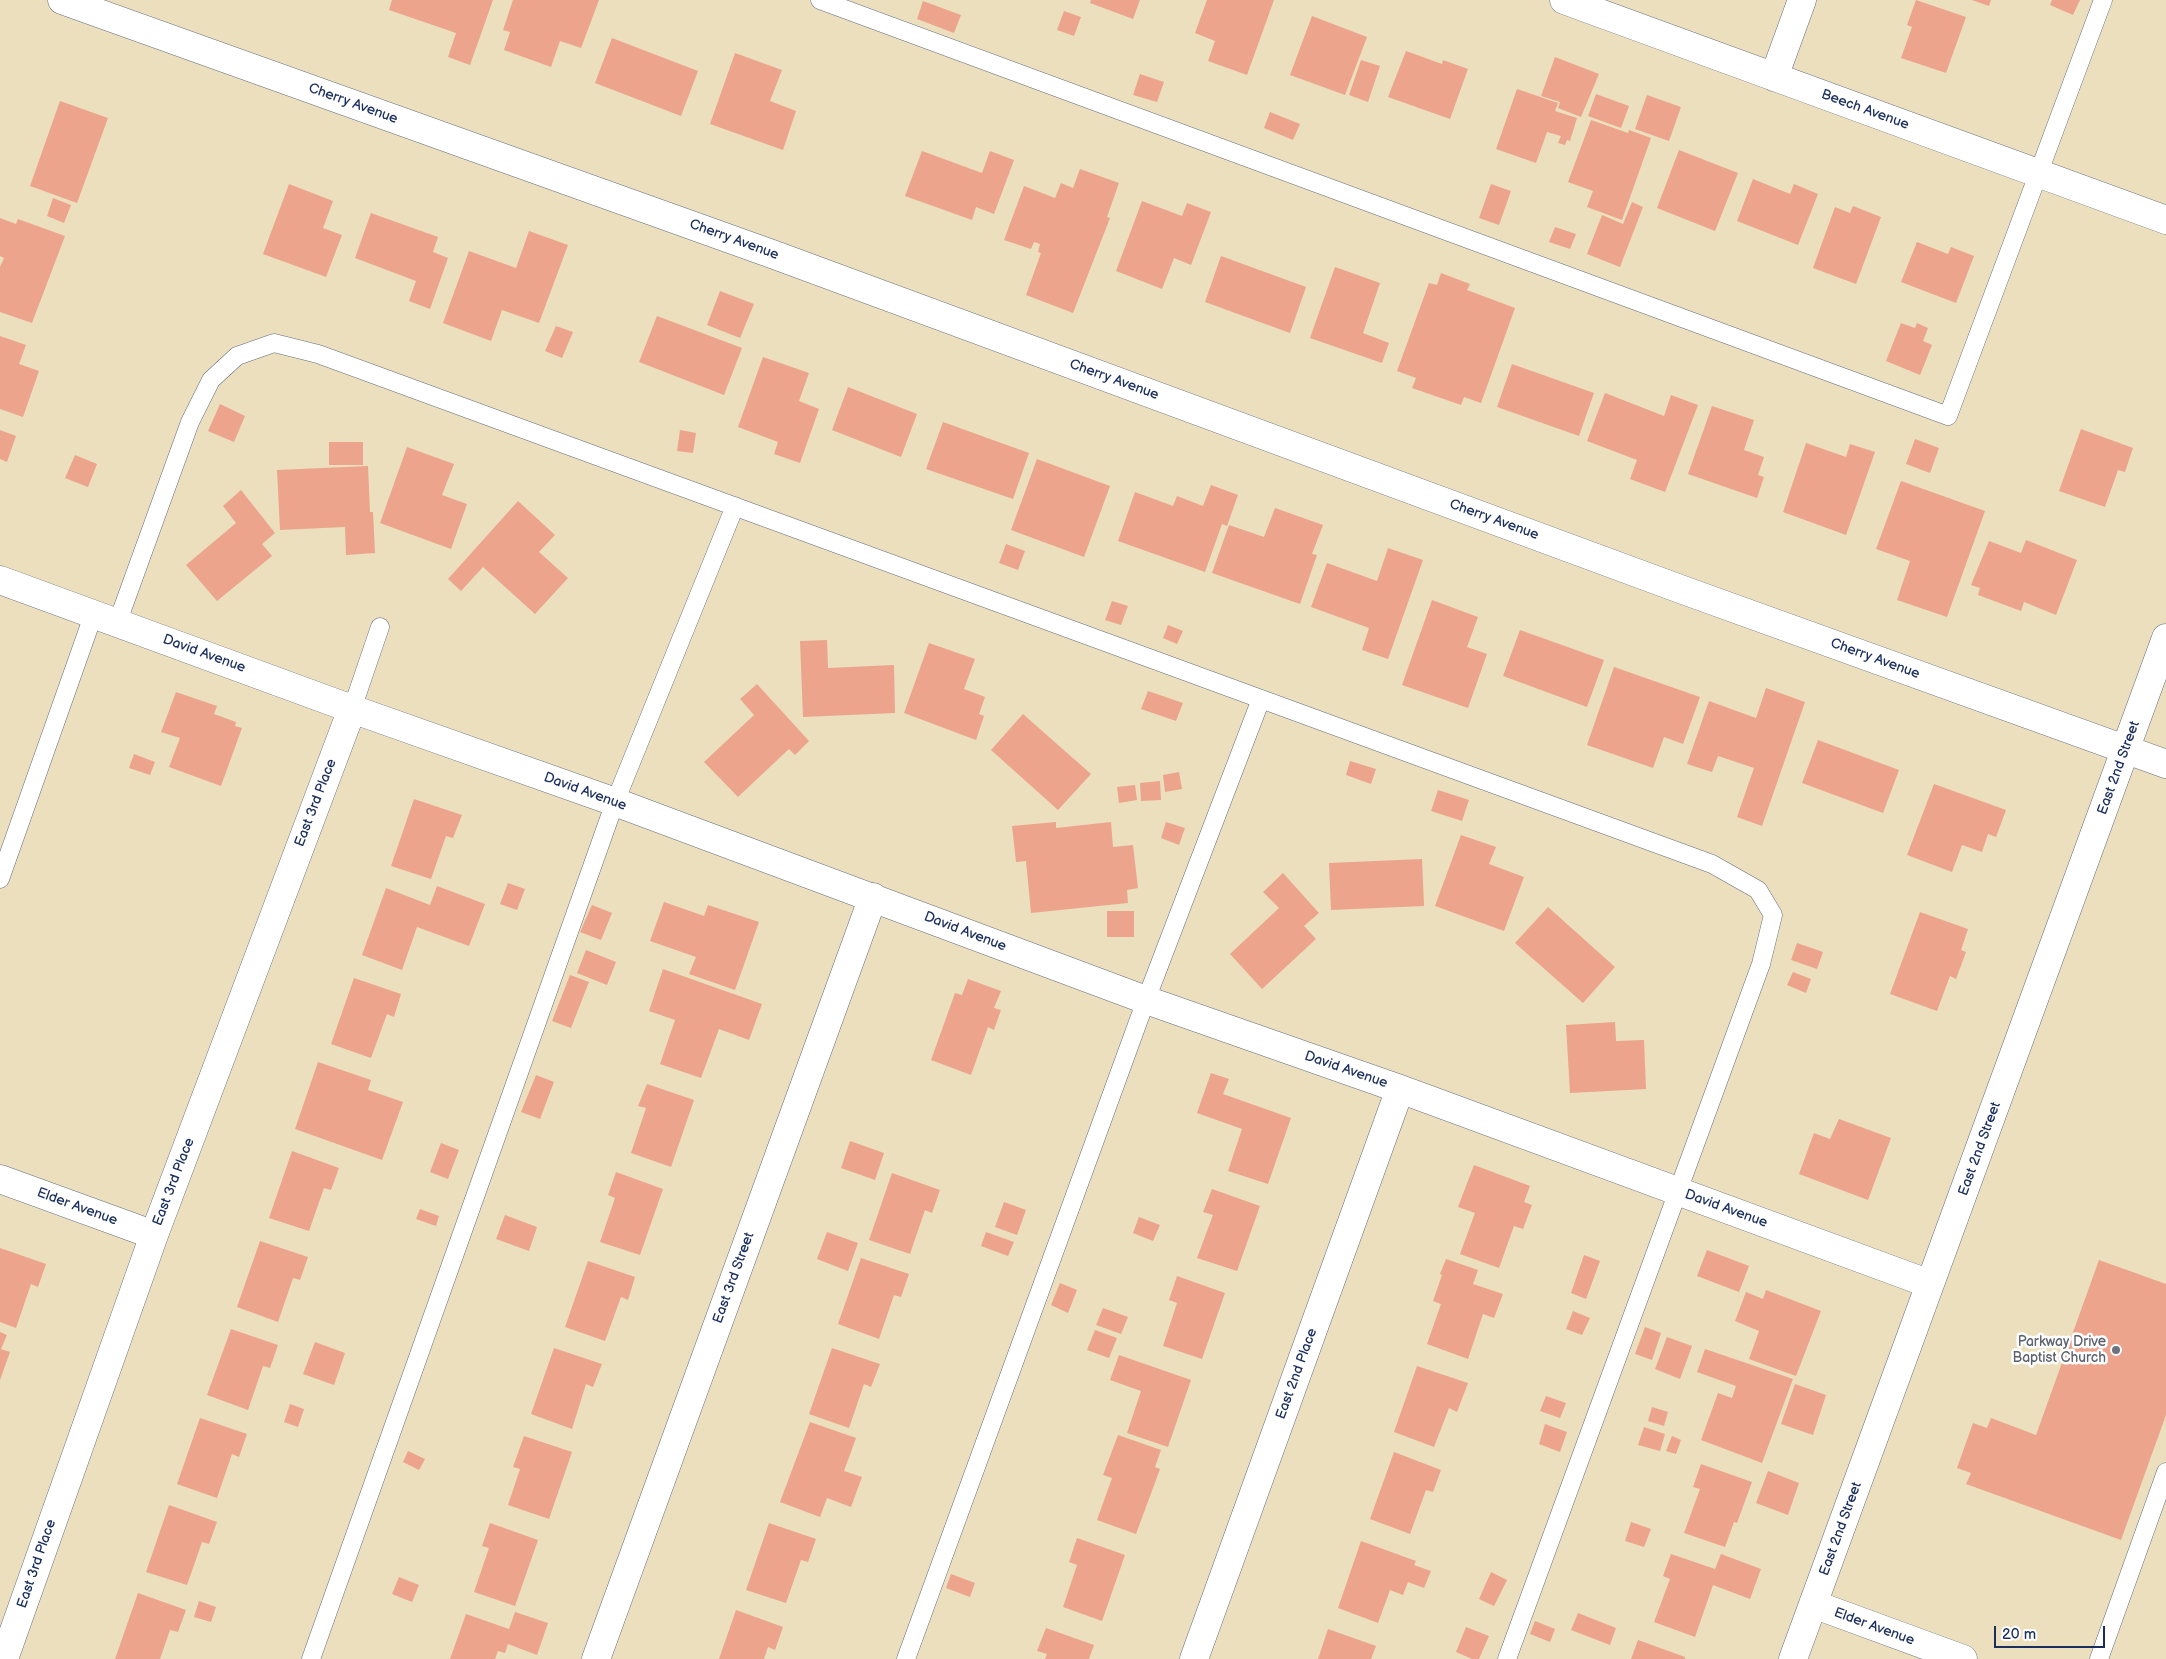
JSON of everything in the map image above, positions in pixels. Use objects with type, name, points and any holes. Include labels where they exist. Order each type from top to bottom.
[{"type":"street","name":"Cherry Avenue","points":[[62,0],[772,254],[1674,587],[2166,764]]},
{"type":"street","name":"Beech Avenue","points":[[1564,0],[2166,220]]},
{"type":"street","points":[[1774,77],[1802,0]]},
{"type":"street","name":"David Avenue","points":[[0,580],[106,617],[352,709],[615,802],[1146,1000],[1400,1090],[1930,1284]]},
{"type":"street","name":"East 2nd Street","points":[[1794,1659],[2166,638]]},
{"type":"street","name":"East 3rd Place","points":[[4,1659],[154,1235],[352,709]]},
{"type":"street","name":"East 3rd Street","points":[[596,1659],[873,897]]},
{"type":"street","name":"East 2nd Place","points":[[1194,1659],[1400,1090]]},
{"type":"street","name":"Elder Avenue","points":[[0,1179],[154,1235]]},
{"type":"street","name":"Elder Avenue","points":[[1813,1604],[1963,1659]]},
{"type":"lane","points":[[820,0],[1948,416],[2040,174],[2103,0]]},
{"type":"lane","points":[[0,879],[106,617],[190,422],[211,380],[237,356],[274,343],[318,354],[1712,864],[1758,890],[1773,915],[1761,964],[1508,1659]]},
{"type":"lane","points":[[311,1659],[615,802],[735,506]]},
{"type":"lane","points":[[352,709],[380,627]]},
{"type":"lane","points":[[906,1659],[1146,1000],[1261,699]]},
{"type":"lane","points":[[2099,1659],[2166,1472]]},
{"type":"building","points":[[392,0],[493,0],[470,65],[448,57],[456,33],[389,10]]},
{"type":"building","points":[[513,0],[599,0],[581,48],[560,41],[551,67],[504,50],[510,32],[503,30]]},
{"type":"building","points":[[1091,0],[1140,0],[1133,19],[1090,3]]},
{"type":"building","points":[[1207,0],[1274,0],[1247,75],[1208,61],[1215,41],[1195,33]]},
{"type":"building","points":[[1916,0],[1966,17],[1946,73],[1901,58],[1912,27],[1907,25]]},
{"type":"building","points":[[1972,0],[1991,0],[1989,6]]},
{"type":"building","points":[[2052,0],[2080,0],[2073,15],[2050,5]]},
{"type":"building","points":[[923,1],[961,15],[954,33],[917,19]]},
{"type":"building","points":[[1064,11],[1081,17],[1074,36],[1057,30]]},
{"type":"building","points":[[1312,16],[1367,37],[1345,95],[1290,75]]},
{"type":"building","points":[[612,38],[698,71],[681,116],[595,83]]},
{"type":"building","points":[[1406,51],[1442,64],[1443,60],[1468,69],[1450,119],[1388,97]]},
{"type":"building","points":[[735,53],[782,70],[770,101],[796,111],[783,150],[710,124]]},
{"type":"building","points":[[1555,57],[1599,74],[1581,117],[1558,108],[1560,102],[1541,96]]},
{"type":"building","points":[[1361,60],[1380,66],[1368,102],[1349,95]]},
{"type":"building","points":[[1140,74],[1164,82],[1157,102],[1133,95]]},
{"type":"building","points":[[1517,89],[1558,103],[1555,111],[1577,118],[1570,141],[1567,140],[1565,145],[1558,143],[1561,136],[1547,132],[1536,163],[1496,149]]},
{"type":"building","points":[[1596,94],[1629,106],[1621,128],[1588,116]]},
{"type":"building","points":[[1647,95],[1681,107],[1669,141],[1635,129]]},
{"type":"building","points":[[60,101],[108,118],[77,203],[30,186]]},
{"type":"building","points":[[1270,112],[1300,124],[1293,140],[1264,128]]},
{"type":"building","points":[[1591,120],[1628,133],[1629,130],[1651,138],[1622,220],[1587,207],[1593,191],[1568,182]]},
{"type":"building","points":[[1679,150],[1738,173],[1715,231],[1657,208]]},
{"type":"building","points":[[922,151],[982,173],[990,151],[1014,160],[994,214],[976,207],[972,220],[905,196]]},
{"type":"building","points":[[1080,169],[1119,183],[1107,217],[1110,218],[1073,313],[1026,295],[1041,253],[1038,252],[1040,244],[1034,242],[1031,249],[1004,240],[1024,186],[1055,198],[1061,183],[1073,188]]},
{"type":"building","points":[[1753,179],[1790,194],[1794,184],[1818,194],[1798,245],[1737,221]]},
{"type":"building","points":[[289,184],[333,201],[323,228],[342,235],[326,277],[263,254]]},
{"type":"building","points":[[1491,184],[1511,191],[1499,225],[1479,218]]},
{"type":"building","points":[[53,198],[71,205],[64,223],[47,216]]},
{"type":"building","points":[[1142,201],[1182,216],[1187,203],[1211,212],[1191,265],[1174,258],[1162,289],[1116,271]]},
{"type":"building","points":[[1632,202],[1643,207],[1620,267],[1587,254],[1602,215],[1623,224]]},
{"type":"building","points":[[1853,206],[1881,217],[1856,284],[1813,268],[1835,207],[1850,213]]},
{"type":"building","points":[[371,213],[438,237],[433,252],[448,258],[430,309],[409,301],[416,281],[355,258]]},
{"type":"building","points":[[0,218],[16,224],[18,219],[65,236],[32,323],[0,312],[0,267],[4,258],[0,256]]},
{"type":"building","points":[[1555,227],[1576,234],[1570,249],[1549,242]]},
{"type":"building","points":[[529,231],[568,245],[539,323],[502,310],[491,341],[443,323],[469,251],[516,268]]},
{"type":"building","points":[[1917,242],[1948,254],[1951,247],[1974,256],[1956,303],[1901,282]]},
{"type":"building","points":[[1221,256],[1306,287],[1290,333],[1205,302]]},
{"type":"building","points":[[1335,267],[1380,283],[1363,333],[1389,343],[1382,363],[1310,338]]},
{"type":"building","points":[[1441,273],[1470,284],[1467,290],[1515,308],[1481,403],[1464,397],[1461,405],[1412,388],[1416,378],[1397,371],[1429,283],[1437,285]]},
{"type":"building","points":[[720,291],[754,304],[740,338],[707,325]]},
{"type":"building","points":[[657,316],[742,348],[724,395],[639,362]]},
{"type":"building","points":[[1901,323],[1915,328],[1917,323],[1928,328],[1923,341],[1932,345],[1920,375],[1886,361]]},
{"type":"building","points":[[556,326],[573,332],[562,358],[545,351]]},
{"type":"building","points":[[0,336],[26,345],[19,364],[39,371],[23,417],[0,409]]},
{"type":"building","points":[[763,357],[809,373],[799,401],[819,409],[800,463],[774,454],[778,442],[738,427]]},
{"type":"building","points":[[1512,364],[1594,393],[1579,436],[1497,407]]},
{"type":"building","points":[[848,387],[917,414],[901,457],[832,430]]},
{"type":"building","points":[[1605,393],[1664,416],[1671,395],[1698,405],[1665,492],[1630,479],[1637,460],[1587,441]]},
{"type":"building","points":[[220,404],[245,416],[234,442],[208,431]]},
{"type":"building","points":[[1712,406],[1754,420],[1744,450],[1764,457],[1758,475],[1764,477],[1757,498],[1688,474]]},
{"type":"building","points":[[943,422],[1029,453],[1013,499],[926,469]]},
{"type":"building","points":[[2081,429],[2133,448],[2125,472],[2118,470],[2105,507],[2059,491]]},
{"type":"building","points":[[0,430],[16,436],[7,462],[0,459]]},
{"type":"building","points":[[680,430],[696,433],[693,453],[677,451]]},
{"type":"building","points":[[1915,439],[1939,448],[1930,473],[1906,464]]},
{"type":"building","points":[[329,442],[363,442],[363,465],[329,465]]},
{"type":"building","points":[[1806,443],[1846,457],[1850,444],[1875,452],[1846,535],[1783,512]]},
{"type":"building","points":[[407,447],[454,464],[442,495],[467,504],[451,549],[380,523]]},
{"type":"building","points":[[75,455],[97,464],[88,487],[65,478]]},
{"type":"building","points":[[1037,459],[1110,486],[1084,557],[1011,530]]},
{"type":"building","points":[[368,466],[370,512],[373,512],[375,553],[346,555],[345,527],[280,530],[277,470]]},
{"type":"building","points":[[1901,481],[1985,511],[1947,617],[1897,600],[1910,561],[1876,549]]},
{"type":"building","points":[[1211,485],[1238,495],[1227,526],[1222,524],[1205,572],[1118,541],[1135,492],[1173,506],[1177,496],[1203,506]]},
{"type":"building","points":[[241,490],[275,533],[262,544],[272,556],[217,601],[186,565],[236,523],[223,506]]},
{"type":"building","points":[[518,501],[555,535],[539,552],[568,578],[535,614],[483,567],[461,591],[448,579]]},
{"type":"building","points":[[1275,508],[1323,525],[1312,554],[1317,555],[1300,604],[1212,573],[1229,525],[1264,537]]},
{"type":"building","points":[[2026,540],[2077,560],[2056,615],[2024,602],[2021,611],[1978,595],[1980,588],[1971,585],[1989,541],[2021,553]]},
{"type":"building","points":[[1006,544],[1025,551],[1018,570],[999,563]]},
{"type":"building","points":[[1388,548],[1423,560],[1388,659],[1362,650],[1369,628],[1311,607],[1327,563],[1377,581]]},
{"type":"building","points":[[1432,600],[1478,617],[1467,647],[1487,654],[1468,708],[1402,685]]},
{"type":"building","points":[[1112,601],[1128,606],[1121,625],[1105,620]]},
{"type":"building","points":[[1168,625],[1183,631],[1177,644],[1163,638]]},
{"type":"building","points":[[1520,630],[1604,660],[1587,707],[1503,676]]},
{"type":"building","points":[[827,640],[828,668],[894,665],[895,713],[803,717],[800,641]]},
{"type":"building","points":[[929,643],[975,659],[964,689],[985,697],[979,714],[984,716],[976,740],[904,713]]},
{"type":"building","points":[[1614,667],[1700,697],[1683,744],[1664,737],[1653,768],[1587,745]]},
{"type":"building","points":[[757,684],[809,741],[795,755],[789,749],[738,797],[704,762],[754,715],[740,699]]},
{"type":"building","points":[[1766,688],[1805,702],[1762,826],[1737,817],[1754,768],[1718,756],[1712,772],[1687,764],[1709,701],[1756,718]]},
{"type":"building","points":[[1148,691],[1183,703],[1176,721],[1141,709]]},
{"type":"building","points":[[176,692],[217,706],[214,714],[236,722],[235,726],[242,728],[221,786],[169,767],[180,738],[161,732]]},
{"type":"building","points":[[1023,714],[1091,774],[1058,810],[991,750]]},
{"type":"building","points":[[1818,740],[1899,770],[1883,813],[1802,783]]},
{"type":"building","points":[[134,754],[155,762],[150,775],[129,768]]},
{"type":"building","points":[[1350,761],[1376,769],[1371,784],[1346,775]]},
{"type":"building","points":[[1179,772],[1182,789],[1165,792],[1163,775]]},
{"type":"building","points":[[1160,781],[1161,800],[1141,801],[1140,783]]},
{"type":"building","points":[[1934,784],[2006,810],[1996,837],[1988,834],[1982,852],[1962,845],[1952,872],[1907,855]]},
{"type":"building","points":[[1135,785],[1137,800],[1119,803],[1117,787]]},
{"type":"building","points":[[1438,790],[1469,800],[1462,821],[1431,811]]},
{"type":"building","points":[[414,799],[462,815],[453,838],[446,836],[431,879],[391,866]]},
{"type":"building","points":[[1056,822],[1056,828],[1111,822],[1113,847],[1133,845],[1138,888],[1127,890],[1128,903],[1031,913],[1026,861],[1016,862],[1012,826]]},
{"type":"building","points":[[1166,822],[1185,828],[1179,845],[1161,838]]},
{"type":"building","points":[[1461,835],[1496,847],[1489,864],[1524,877],[1504,931],[1435,906]]},
{"type":"building","points":[[1422,859],[1424,906],[1331,910],[1329,863]]},
{"type":"building","points":[[1283,873],[1319,913],[1304,926],[1316,939],[1262,989],[1230,954],[1279,908],[1263,892]]},
{"type":"building","points":[[508,883],[525,889],[517,910],[500,904]]},
{"type":"building","points":[[437,886],[485,904],[469,946],[417,927],[402,970],[362,955],[386,888],[430,905]]},
{"type":"building","points":[[664,902],[704,916],[708,905],[759,922],[735,990],[689,974],[696,957],[650,941]]},
{"type":"building","points":[[592,905],[612,913],[601,940],[580,932]]},
{"type":"building","points":[[1548,907],[1615,967],[1583,1003],[1515,943]]},
{"type":"building","points":[[1107,911],[1134,911],[1134,937],[1107,937]]},
{"type":"building","points":[[1920,912],[1968,929],[1961,950],[1966,952],[1956,979],[1950,976],[1937,1011],[1890,994]]},
{"type":"building","points":[[1797,943],[1823,952],[1817,969],[1791,960]]},
{"type":"building","points":[[586,950],[616,962],[607,985],[577,973]]},
{"type":"building","points":[[663,969],[762,1004],[749,1040],[719,1029],[701,1078],[660,1064],[675,1020],[649,1011]]},
{"type":"building","points":[[1793,972],[1811,979],[1806,993],[1787,985]]},
{"type":"building","points":[[570,975],[589,982],[571,1028],[552,1021]]},
{"type":"building","points":[[354,978],[401,994],[394,1017],[387,1014],[371,1058],[331,1044]]},
{"type":"building","points":[[968,979],[1001,991],[994,1008],[1001,1010],[994,1030],[988,1027],[971,1075],[931,1060],[955,993],[962,995]]},
{"type":"building","points":[[1615,1022],[1616,1041],[1644,1040],[1646,1089],[1570,1093],[1566,1025]]},
{"type":"building","points":[[318,1062],[371,1080],[368,1090],[403,1102],[382,1160],[295,1129]]},
{"type":"building","points":[[1211,1073],[1229,1079],[1223,1094],[1291,1118],[1268,1184],[1228,1171],[1242,1129],[1197,1113]]},
{"type":"building","points":[[536,1075],[554,1082],[540,1119],[521,1112]]},
{"type":"building","points":[[647,1084],[694,1100],[671,1167],[631,1153],[646,1108],[638,1106]]},
{"type":"building","points":[[1839,1119],[1891,1138],[1868,1200],[1799,1174],[1814,1133],[1830,1139]]},
{"type":"building","points":[[850,1141],[884,1153],[875,1180],[841,1168]]},
{"type":"building","points":[[441,1143],[459,1150],[448,1179],[430,1172]]},
{"type":"building","points":[[292,1151],[339,1168],[331,1190],[324,1188],[309,1231],[269,1218]]},
{"type":"building","points":[[1474,1165],[1530,1186],[1524,1202],[1532,1205],[1523,1229],[1514,1226],[1499,1268],[1460,1254],[1475,1213],[1458,1207]]},
{"type":"building","points":[[616,1172],[663,1189],[640,1255],[600,1242],[615,1198],[608,1195]]},
{"type":"building","points":[[892,1173],[940,1190],[932,1213],[925,1210],[910,1254],[869,1240]]},
{"type":"building","points":[[1212,1189],[1260,1206],[1237,1271],[1197,1258],[1213,1215],[1203,1212]]},
{"type":"building","points":[[1004,1202],[1026,1210],[1017,1235],[995,1227]]},
{"type":"building","points":[[420,1209],[439,1216],[436,1226],[416,1219]]},
{"type":"building","points":[[505,1215],[537,1227],[529,1251],[496,1239]]},
{"type":"building","points":[[1139,1217],[1160,1225],[1153,1241],[1133,1233]]},
{"type":"building","points":[[827,1232],[858,1243],[848,1271],[817,1259]]},
{"type":"building","points":[[986,1232],[1014,1242],[1008,1256],[981,1246]]},
{"type":"building","points":[[260,1241],[308,1257],[300,1280],[293,1278],[278,1322],[237,1307]]},
{"type":"building","points":[[0,1248],[46,1264],[38,1287],[31,1284],[16,1328],[0,1322]]},
{"type":"building","points":[[1707,1250],[1749,1266],[1739,1292],[1697,1276]]},
{"type":"building","points":[[1584,1255],[1600,1261],[1586,1299],[1571,1293]]},
{"type":"building","points":[[861,1258],[909,1274],[901,1297],[894,1295],[879,1339],[838,1324]]},
{"type":"building","points":[[1446,1259],[1478,1270],[1473,1284],[1503,1294],[1494,1318],[1483,1314],[1468,1359],[1427,1344],[1441,1304],[1433,1301]]},
{"type":"building","name":"Parkway Drive Baptist Church","points":[[2099,1260],[2166,1284],[2166,1415],[2121,1540],[1966,1484],[1971,1473],[1957,1468],[1973,1423],[1987,1428],[1991,1418],[2036,1435]]},
{"type":"building","points":[[588,1261],[635,1277],[628,1300],[621,1297],[605,1341],[565,1327]]},
{"type":"building","points":[[1177,1276],[1225,1293],[1202,1359],[1163,1346],[1177,1303],[1169,1300]]},
{"type":"building","points":[[1060,1283],[1077,1290],[1068,1313],[1051,1305]]},
{"type":"building","points":[[1766,1290],[1821,1311],[1796,1376],[1749,1359],[1759,1331],[1735,1321],[1746,1292],[1763,1299]]},
{"type":"building","points":[[1103,1308],[1128,1317],[1121,1334],[1096,1325]]},
{"type":"building","points":[[1573,1311],[1590,1318],[1582,1335],[1566,1329]]},
{"type":"building","points":[[1645,1327],[1661,1333],[1652,1360],[1635,1354]]},
{"type":"building","points":[[231,1329],[278,1345],[270,1368],[263,1366],[248,1410],[207,1395]]},
{"type":"building","points":[[1095,1330],[1117,1338],[1109,1358],[1087,1350]]},
{"type":"building","points":[[0,1332],[7,1335],[1,1349],[10,1352],[0,1380]]},
{"type":"building","points":[[1667,1337],[1692,1346],[1680,1379],[1655,1369]]},
{"type":"building","points":[[315,1342],[345,1353],[334,1385],[303,1374]]},
{"type":"building","points":[[554,1348],[602,1364],[593,1387],[586,1384],[572,1429],[531,1414]]},
{"type":"building","points":[[832,1348],[880,1364],[871,1387],[864,1384],[849,1428],[809,1414]]},
{"type":"building","points":[[1705,1349],[1793,1379],[1762,1463],[1701,1440],[1718,1393],[1732,1398],[1736,1386],[1697,1372]]},
{"type":"building","points":[[1119,1355],[1191,1380],[1168,1447],[1127,1433],[1141,1391],[1110,1380]]},
{"type":"building","points":[[1417,1366],[1468,1383],[1457,1412],[1449,1408],[1434,1447],[1394,1432]]},
{"type":"building","points":[[1795,1384],[1826,1395],[1813,1435],[1781,1424]]},
{"type":"building","points":[[1546,1396],[1566,1403],[1560,1418],[1540,1411]]},
{"type":"building","points":[[290,1404],[304,1409],[298,1427],[284,1422]]},
{"type":"building","points":[[1652,1407],[1668,1412],[1664,1426],[1648,1421]]},
{"type":"building","points":[[200,1418],[247,1434],[239,1457],[232,1454],[217,1498],[177,1484]]},
{"type":"building","points":[[810,1422],[856,1438],[844,1471],[862,1477],[851,1507],[827,1498],[820,1517],[780,1502]]},
{"type":"building","points":[[1545,1424],[1567,1432],[1560,1452],[1539,1444]]},
{"type":"building","points":[[1644,1427],[1665,1434],[1660,1451],[1638,1445]]},
{"type":"building","points":[[1118,1435],[1161,1450],[1155,1467],[1160,1469],[1136,1534],[1097,1520],[1112,1478],[1103,1475]]},
{"type":"building","points":[[524,1436],[572,1452],[549,1519],[508,1505],[520,1469],[513,1467]]},
{"type":"building","points":[[1672,1436],[1681,1440],[1676,1454],[1666,1451]]},
{"type":"building","points":[[408,1451],[425,1459],[419,1470],[403,1462]]},
{"type":"building","points":[[1394,1452],[1441,1470],[1433,1492],[1426,1490],[1410,1534],[1370,1519]]},
{"type":"building","points":[[1701,1464],[1752,1482],[1737,1523],[1734,1522],[1725,1547],[1684,1533],[1700,1489],[1693,1487]]},
{"type":"building","points":[[1768,1471],[1799,1483],[1788,1515],[1756,1503]]},
{"type":"building","points":[[169,1505],[217,1522],[209,1544],[202,1542],[187,1585],[146,1572]]},
{"type":"building","points":[[1631,1522],[1651,1529],[1644,1547],[1625,1541]]},
{"type":"building","points":[[490,1523],[538,1540],[515,1606],[474,1592],[489,1548],[482,1546]]},
{"type":"building","points":[[769,1523],[816,1539],[808,1562],[801,1560],[786,1603],[746,1590]]},
{"type":"building","points":[[1077,1538],[1125,1555],[1102,1621],[1063,1607],[1077,1565],[1069,1562]]},
{"type":"building","points":[[1361,1541],[1416,1561],[1414,1565],[1431,1571],[1424,1588],[1408,1582],[1403,1595],[1390,1590],[1378,1623],[1338,1608]]},
{"type":"building","points":[[1671,1554],[1715,1569],[1721,1554],[1761,1569],[1750,1599],[1713,1585],[1695,1637],[1654,1622],[1670,1579],[1663,1576]]},
{"type":"building","points":[[1491,1572],[1507,1580],[1494,1606],[1479,1599]]},
{"type":"building","points":[[951,1574],[975,1583],[970,1597],[946,1588]]},
{"type":"building","points":[[399,1577],[419,1585],[412,1602],[392,1594]]},
{"type":"building","points":[[138,1593],[186,1610],[178,1632],[170,1630],[160,1659],[115,1659]]},
{"type":"building","points":[[199,1601],[216,1607],[211,1622],[194,1617]]},
{"type":"building","points":[[736,1610],[783,1627],[775,1650],[768,1647],[764,1659],[719,1659]]},
{"type":"building","points":[[515,1612],[548,1623],[537,1655],[508,1644],[505,1653],[498,1651],[495,1659],[450,1659],[466,1614],[509,1629]]},
{"type":"building","points":[[1578,1613],[1616,1628],[1610,1645],[1571,1630]]},
{"type":"building","points":[[1535,1621],[1555,1629],[1550,1642],[1530,1634]]},
{"type":"building","points":[[1466,1627],[1489,1636],[1479,1659],[1472,1659],[1456,1652]]},
{"type":"building","points":[[1046,1628],[1094,1645],[1089,1659],[1045,1659],[1047,1654],[1037,1651]]},
{"type":"building","points":[[1328,1629],[1376,1646],[1371,1659],[1318,1659]]},
{"type":"building","points":[[1638,1640],[1685,1657],[1685,1659],[1631,1659]]},
{"type":"place","name":"Parkway Drive Baptist Church","points":[[2116,1350]]}]
